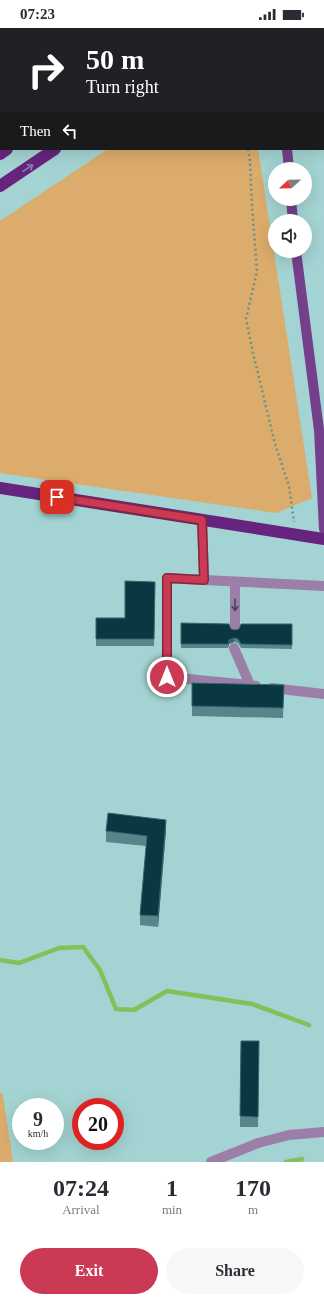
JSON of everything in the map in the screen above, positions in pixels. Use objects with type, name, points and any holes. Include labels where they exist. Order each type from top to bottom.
[{"type":"highway","points":[[0,186],[54,150]]},
{"type":"highway","points":[[0,488],[324,539]]},
{"type":"main road","points":[[287,150],[288,162]]},
{"type":"main road","points":[[297,258],[319,430],[324,529]]},
{"type":"lane","points":[[202,520],[204,580]]},
{"type":"lane","points":[[324,586],[167,578],[167,677],[324,694]]},
{"type":"lane","points":[[234,627],[235,582]]},
{"type":"lane","points":[[234,648],[250,686]]},
{"type":"lane","points":[[211,1162],[258,1143],[289,1135],[324,1132]]},
{"type":"path","points":[[248,150],[258,271],[246,319],[276,444],[289,486],[294,512],[295,534]]},
{"type":"shaded area","points":[[106,150],[258,150],[268,214],[268,258],[275,258],[312,498],[276,513],[0,473],[0,221]]},
{"type":"shaded area","points":[[0,1092],[3,1095],[13,1162],[0,1162]]},
{"type":"building","points":[[125,581],[155,582],[154,639],[96,639],[96,618],[125,618]]},
{"type":"building","points":[[181,623],[229,624],[231,629],[235,630],[239,629],[241,624],[292,624],[292,645],[241,644],[238,639],[234,638],[229,640],[228,644],[181,644]]},
{"type":"building","points":[[192,683],[284,685],[283,708],[192,706]]},
{"type":"building","points":[[108,813],[166,820],[158,916],[140,915],[147,836],[106,831]]},
{"type":"building","points":[[241,1041],[259,1041],[258,1117],[240,1116]]},
{"type":"waterway","points":[[0,960],[19,963],[59,948],[83,947],[100,970],[116,1009],[134,1010],[167,991],[252,1004],[309,1025]]},
{"type":"waterway","points":[[286,1162],[302,1159]]},
{"type":"route","points":[[57,497],[202,520],[204,580],[167,578],[167,677]]}]
